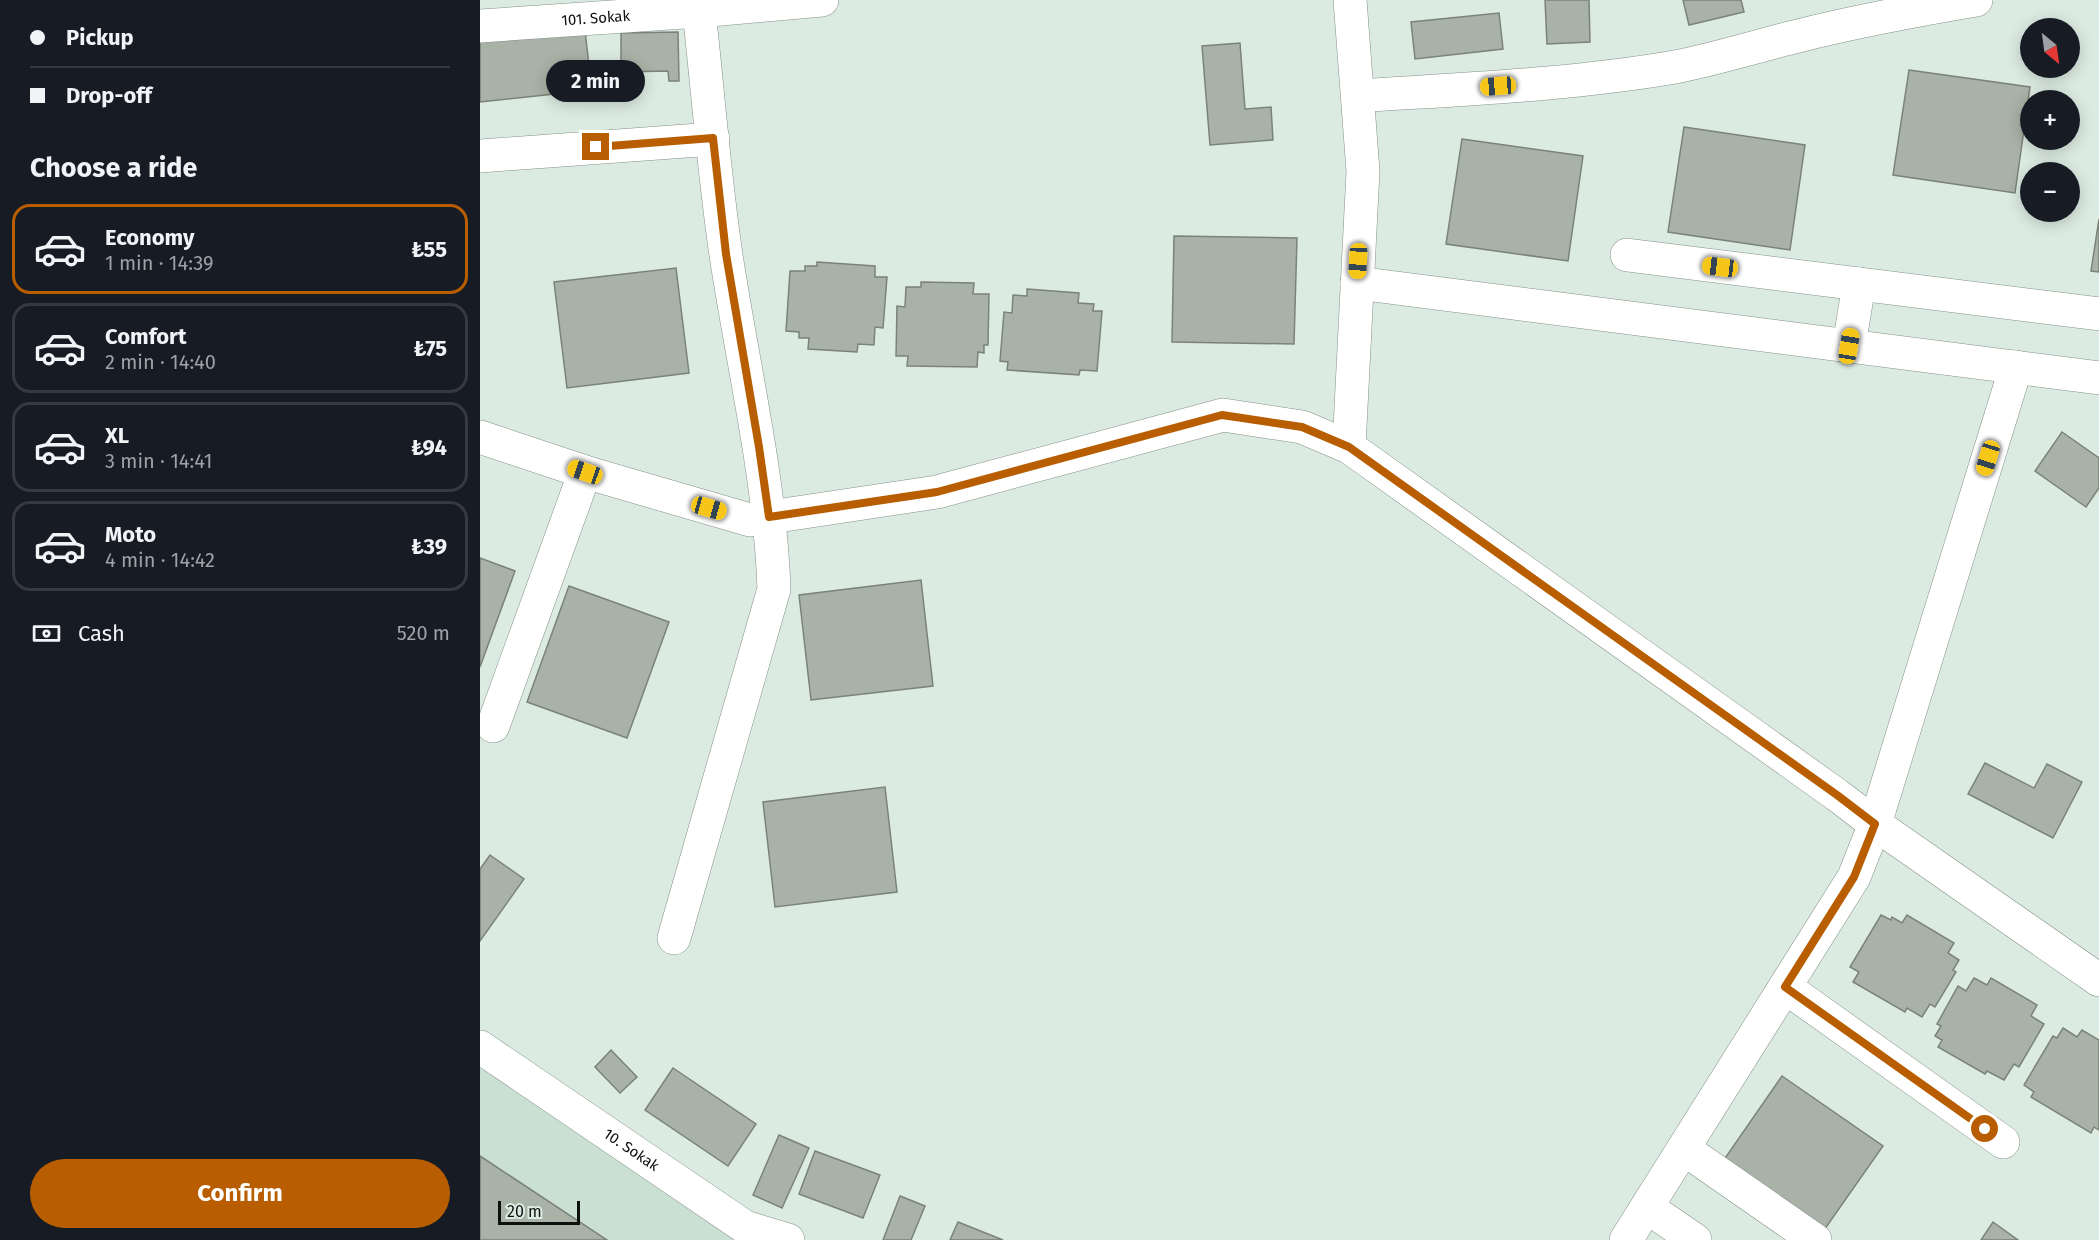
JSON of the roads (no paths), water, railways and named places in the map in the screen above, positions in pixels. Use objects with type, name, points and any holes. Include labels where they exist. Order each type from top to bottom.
[{"type":"street","name":"101. Sokak","points":[[480,26],[698,5],[822,0]]},
{"type":"street","points":[[1349,447],[1363,171],[1350,0]]},
{"type":"street","points":[[1358,96],[1622,75],[1676,66],[1737,53],[1798,36],[1976,0]]},
{"type":"street","points":[[674,938],[774,589],[769,517],[759,447],[726,254],[698,5]]},
{"type":"street","points":[[480,156],[713,138]]},
{"type":"street","points":[[1627,255],[2099,314]]},
{"type":"street","points":[[1357,283],[2099,378]]},
{"type":"street","points":[[1849,346],[1859,284]]},
{"type":"street","points":[[1626,1240],[1854,877],[1875,824],[2016,367]]},
{"type":"street","points":[[480,437],[585,472],[750,520],[937,492],[1222,415],[1302,427],[1349,447],[1875,824],[2099,980]]},
{"type":"street","points":[[493,726],[585,472]]},
{"type":"street","points":[[1785,987],[2003,1142]]},
{"type":"street","name":"10. Sokak","points":[[480,1047],[745,1227],[783,1239]]},
{"type":"street","points":[[1684,1149],[1815,1240]]},
{"type":"street","points":[[1647,1207],[1695,1240]]}]
